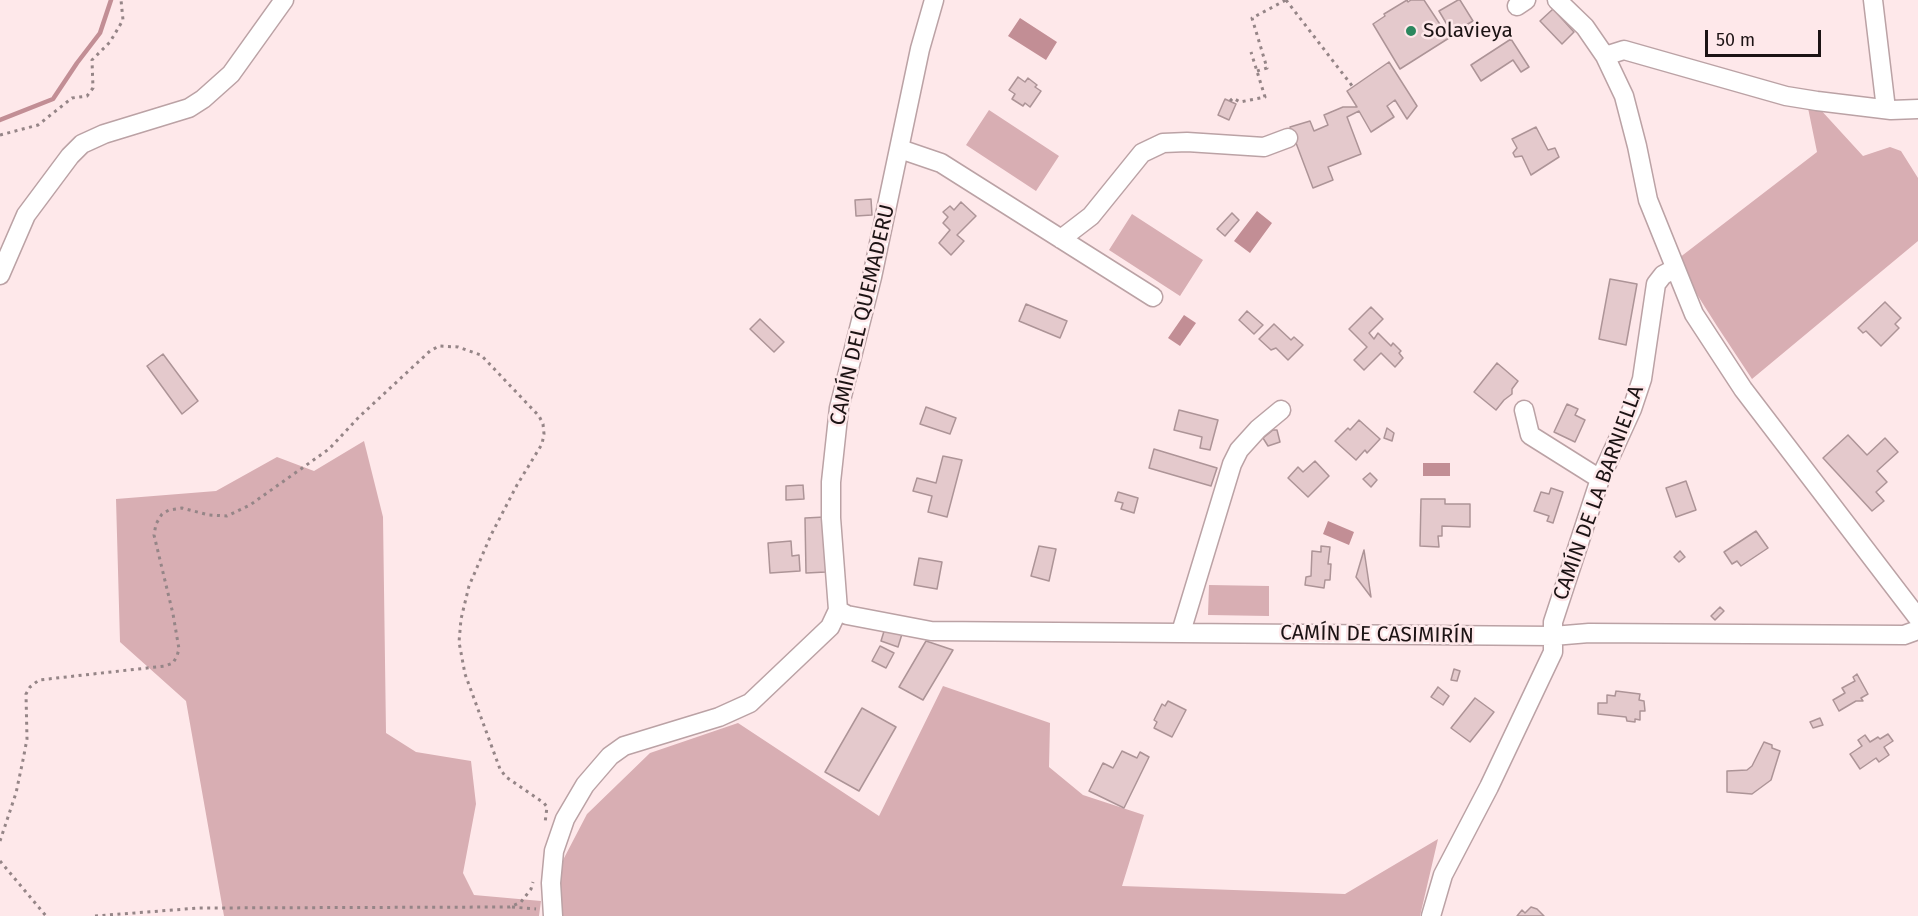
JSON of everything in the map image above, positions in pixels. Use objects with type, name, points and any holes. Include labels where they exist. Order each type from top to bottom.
[{"type":"street","points":[[0,275],[26,215],[70,156],[82,144],[104,134],[189,108],[203,99],[231,74],[284,0]]},
{"type":"street","name":"CAMÍN DEL QUEMADERU","points":[[838,610],[831,482],[839,408],[872,277],[920,49],[934,0]]},
{"type":"street","points":[[1557,0],[1585,27],[1605,56],[1624,96],[1648,200],[1694,314],[1743,389],[1918,618]]},
{"type":"street","points":[[1873,0],[1886,110]]},
{"type":"street","points":[[1605,56],[1624,50],[1786,96],[1886,110],[1918,109]]},
{"type":"street","points":[[1061,239],[1091,216],[1142,153],[1163,143],[1187,142],[1264,147],[1288,138]]},
{"type":"street","points":[[900,149],[941,163],[1153,297]]},
{"type":"street","name":"CAMÍN DE LA BARNIELLA","points":[[1431,916],[1443,875],[1489,787],[1553,652],[1553,622],[1600,479],[1632,409],[1642,379],[1656,284],[1663,275],[1674,269]]},
{"type":"street","points":[[1181,632],[1232,464],[1239,450],[1258,429],[1281,410]]},
{"type":"street","points":[[1524,410],[1530,435],[1600,479]]},
{"type":"street","points":[[552,913],[554,851],[565,819],[585,786],[610,756],[624,747],[719,717],[750,703],[830,627],[838,610]]},
{"type":"street","name":"CAMÍN DE CASIMIRÍN","points":[[838,610],[847,615],[931,631],[1553,636],[1589,633],[1904,635],[1918,630]]},
{"type":"path","points":[[0,135],[38,125],[72,98],[87,96],[93,88],[92,60],[110,42],[123,20],[121,0]]},
{"type":"path","points":[[1257,71],[1267,68],[1252,18],[1286,0],[1353,87]]},
{"type":"path","points":[[1230,101],[1233,98],[1239,102],[1265,97],[1251,52]]},
{"type":"path","points":[[0,841],[16,792],[27,740],[26,694],[30,687],[39,680],[165,666],[172,663],[177,656],[179,649],[173,614],[154,535],[156,524],[162,514],[169,510],[182,508],[209,515],[227,516],[250,505],[329,449],[359,417],[430,351],[439,346],[458,347],[480,355],[539,416],[543,424],[542,444],[517,484],[491,535],[469,586],[461,619],[459,642],[465,674],[500,770],[547,807],[544,830]]},
{"type":"path","points":[[0,861],[46,916]]},
{"type":"path","points":[[510,907],[521,902],[531,889],[535,874]]},
{"type":"path","points":[[95,916],[199,908],[510,907],[552,913]]},
{"type":"shaded area","points":[[1020,18],[1057,42],[1046,60],[1008,36]]},
{"type":"shaded area","points":[[1808,108],[1819,108],[1863,156],[1890,147],[1901,151],[1918,178],[1918,241],[1752,379],[1698,296],[1679,258],[1817,152]]},
{"type":"shaded area","points":[[989,110],[1059,156],[1036,191],[966,145]]},
{"type":"shaded area","points":[[1257,211],[1272,223],[1250,253],[1234,241]]},
{"type":"shaded area","points":[[1132,214],[1203,260],[1180,296],[1109,250]]},
{"type":"shaded area","points":[[1184,315],[1196,323],[1180,346],[1168,338]]},
{"type":"shaded area","points":[[364,441],[383,517],[386,733],[416,752],[471,761],[476,804],[463,873],[474,895],[541,901],[539,916],[224,916],[186,701],[120,642],[116,499],[216,491],[277,457],[314,471]]},
{"type":"shaded area","points":[[1423,463],[1450,463],[1450,476],[1423,476]]},
{"type":"shaded area","points":[[1328,521],[1354,532],[1349,545],[1323,534]]},
{"type":"shaded area","points":[[1209,585],[1269,586],[1269,616],[1208,615]]},
{"type":"shaded area","points":[[943,686],[1050,723],[1049,767],[1083,795],[1144,815],[1122,886],[1345,894],[1438,839],[1420,916],[560,916],[551,883],[587,814],[650,753],[738,723],[879,816]]},
{"type":"building","name":"Solavieya","points":[[1407,0],[1408,2],[1424,0],[1449,38],[1400,69],[1373,24],[1385,16],[1384,14]]},
{"type":"building","points":[[1458,0],[1473,21],[1452,33],[1439,11]]},
{"type":"building","points":[[1553,9],[1574,32],[1562,44],[1540,21]]},
{"type":"building","points":[[1511,39],[1529,67],[1521,72],[1513,60],[1481,81],[1471,65]]},
{"type":"building","points":[[1389,62],[1417,106],[1407,119],[1395,100],[1387,106],[1394,117],[1371,132],[1359,111],[1347,117],[1361,154],[1328,167],[1333,180],[1313,188],[1290,127],[1310,121],[1314,131],[1328,125],[1324,115],[1343,107],[1357,107],[1347,91]]},
{"type":"building","points":[[1018,77],[1025,82],[1028,78],[1041,91],[1030,107],[1025,103],[1023,106],[1012,99],[1015,94],[1009,90]]},
{"type":"building","points":[[1225,99],[1236,104],[1229,120],[1218,115]]},
{"type":"building","points":[[1536,127],[1548,150],[1555,148],[1559,157],[1531,175],[1522,156],[1515,157],[1513,153],[1517,148],[1512,139]]},
{"type":"building","points":[[871,199],[872,215],[856,216],[855,200]]},
{"type":"building","points":[[961,202],[976,216],[957,235],[964,241],[951,255],[939,243],[950,230],[943,223],[948,217],[943,212],[950,206],[954,210]]},
{"type":"building","points":[[1232,213],[1239,220],[1225,236],[1217,229]]},
{"type":"building","points":[[1610,279],[1637,284],[1626,345],[1599,339]]},
{"type":"building","points":[[1885,302],[1901,318],[1895,324],[1899,328],[1881,346],[1866,331],[1863,333],[1858,328]]},
{"type":"building","points":[[1026,304],[1067,321],[1060,338],[1019,321]]},
{"type":"building","points":[[1371,307],[1383,319],[1369,333],[1374,339],[1378,333],[1391,346],[1393,343],[1401,351],[1399,353],[1403,358],[1395,367],[1381,353],[1364,370],[1354,360],[1367,347],[1349,329]]},
{"type":"building","points":[[1247,311],[1263,325],[1254,334],[1239,320]]},
{"type":"building","points":[[760,319],[784,342],[774,352],[750,329]]},
{"type":"building","points":[[1274,324],[1291,340],[1294,337],[1303,345],[1288,360],[1276,348],[1271,350],[1259,339]]},
{"type":"building","points":[[163,354],[198,401],[182,414],[147,366]]},
{"type":"building","points":[[1497,363],[1518,381],[1512,389],[1512,394],[1496,410],[1474,392]]},
{"type":"building","points":[[1567,404],[1578,409],[1575,415],[1585,420],[1575,442],[1554,432]]},
{"type":"building","points":[[926,407],[956,418],[950,434],[920,424]]},
{"type":"building","points":[[1179,410],[1218,420],[1210,450],[1200,448],[1202,437],[1174,430]]},
{"type":"building","points":[[1359,420],[1380,439],[1367,453],[1365,450],[1356,460],[1335,441]]},
{"type":"building","points":[[1387,428],[1394,433],[1392,441],[1384,438]]},
{"type":"building","points":[[1273,430],[1277,430],[1280,442],[1268,446],[1263,438]]},
{"type":"building","points":[[1848,435],[1867,455],[1885,438],[1898,452],[1877,471],[1887,482],[1876,492],[1884,501],[1872,511],[1823,458]]},
{"type":"building","points":[[1154,449],[1217,468],[1211,486],[1149,468]]},
{"type":"building","points":[[943,456],[962,460],[947,517],[928,512],[932,496],[913,491],[917,478],[936,483]]},
{"type":"building","points":[[1315,461],[1329,476],[1308,497],[1288,478],[1298,467],[1303,472]]},
{"type":"building","points":[[1370,473],[1377,480],[1371,487],[1363,479]]},
{"type":"building","points":[[1686,481],[1696,510],[1676,517],[1666,488]]},
{"type":"building","points":[[803,485],[804,499],[786,500],[786,486]]},
{"type":"building","points":[[1551,488],[1563,492],[1553,523],[1547,521],[1549,516],[1534,511],[1541,492],[1549,494]]},
{"type":"building","points":[[1118,492],[1138,498],[1134,513],[1121,509],[1123,503],[1115,501]]},
{"type":"building","points":[[1421,499],[1445,499],[1445,504],[1470,504],[1470,527],[1442,526],[1442,536],[1438,536],[1439,547],[1420,546]]},
{"type":"building","points":[[825,517],[826,572],[806,573],[805,518]]},
{"type":"building","points":[[1756,531],[1768,548],[1741,566],[1737,561],[1732,564],[1724,552]]},
{"type":"building","points":[[791,541],[792,556],[799,555],[800,571],[770,573],[768,543]]},
{"type":"building","points":[[1039,546],[1056,549],[1049,581],[1031,576]]},
{"type":"building","points":[[1321,546],[1330,547],[1328,564],[1331,564],[1330,580],[1325,580],[1324,588],[1305,585],[1306,577],[1311,576],[1312,551],[1321,552]]},
{"type":"building","points":[[1364,550],[1371,597],[1356,577]]},
{"type":"building","points":[[1680,551],[1685,557],[1679,562],[1674,557]]},
{"type":"building","points":[[919,558],[942,562],[937,589],[914,585]]},
{"type":"building","points":[[1720,607],[1724,611],[1715,620],[1711,616]]},
{"type":"building","points":[[885,628],[902,634],[898,647],[881,641]]},
{"type":"building","points":[[926,641],[953,650],[923,700],[899,687]]},
{"type":"building","points":[[880,646],[894,653],[886,668],[872,661]]},
{"type":"building","points":[[1454,669],[1460,671],[1457,681],[1451,680]]},
{"type":"building","points":[[1857,674],[1868,694],[1861,698],[1863,701],[1856,701],[1839,711],[1833,700],[1845,693],[1842,688],[1855,681],[1853,677]]},
{"type":"building","points":[[1438,687],[1449,696],[1443,705],[1431,697]]},
{"type":"building","points":[[1616,691],[1640,694],[1639,700],[1644,701],[1645,711],[1640,711],[1640,720],[1627,721],[1626,717],[1598,714],[1598,703],[1607,703],[1607,695],[1615,696]]},
{"type":"building","points":[[1475,698],[1494,712],[1470,742],[1451,728]]},
{"type":"building","points":[[1168,701],[1186,710],[1172,737],[1154,728],[1157,722],[1154,720],[1162,704],[1165,706]]},
{"type":"building","points":[[862,708],[896,727],[859,791],[825,772]]},
{"type":"building","points":[[1820,718],[1823,725],[1813,728],[1810,722]]},
{"type":"building","points":[[1888,734],[1893,741],[1884,747],[1889,755],[1879,762],[1876,758],[1860,769],[1850,754],[1862,746],[1858,740],[1865,735],[1870,742]]},
{"type":"building","points":[[1764,742],[1780,751],[1771,780],[1752,794],[1727,792],[1727,771],[1747,770],[1752,766]]},
{"type":"building","points":[[1122,751],[1137,758],[1140,752],[1149,757],[1124,808],[1089,791],[1103,763],[1113,768]]},
{"type":"building","points":[[1531,907],[1544,916],[1517,916],[1522,910],[1525,913]]},
{"type":"waterway","points":[[0,120],[53,99],[100,33],[111,0]]},
{"type":"place","name":"Solavieya","points":[[1411,31]]}]
